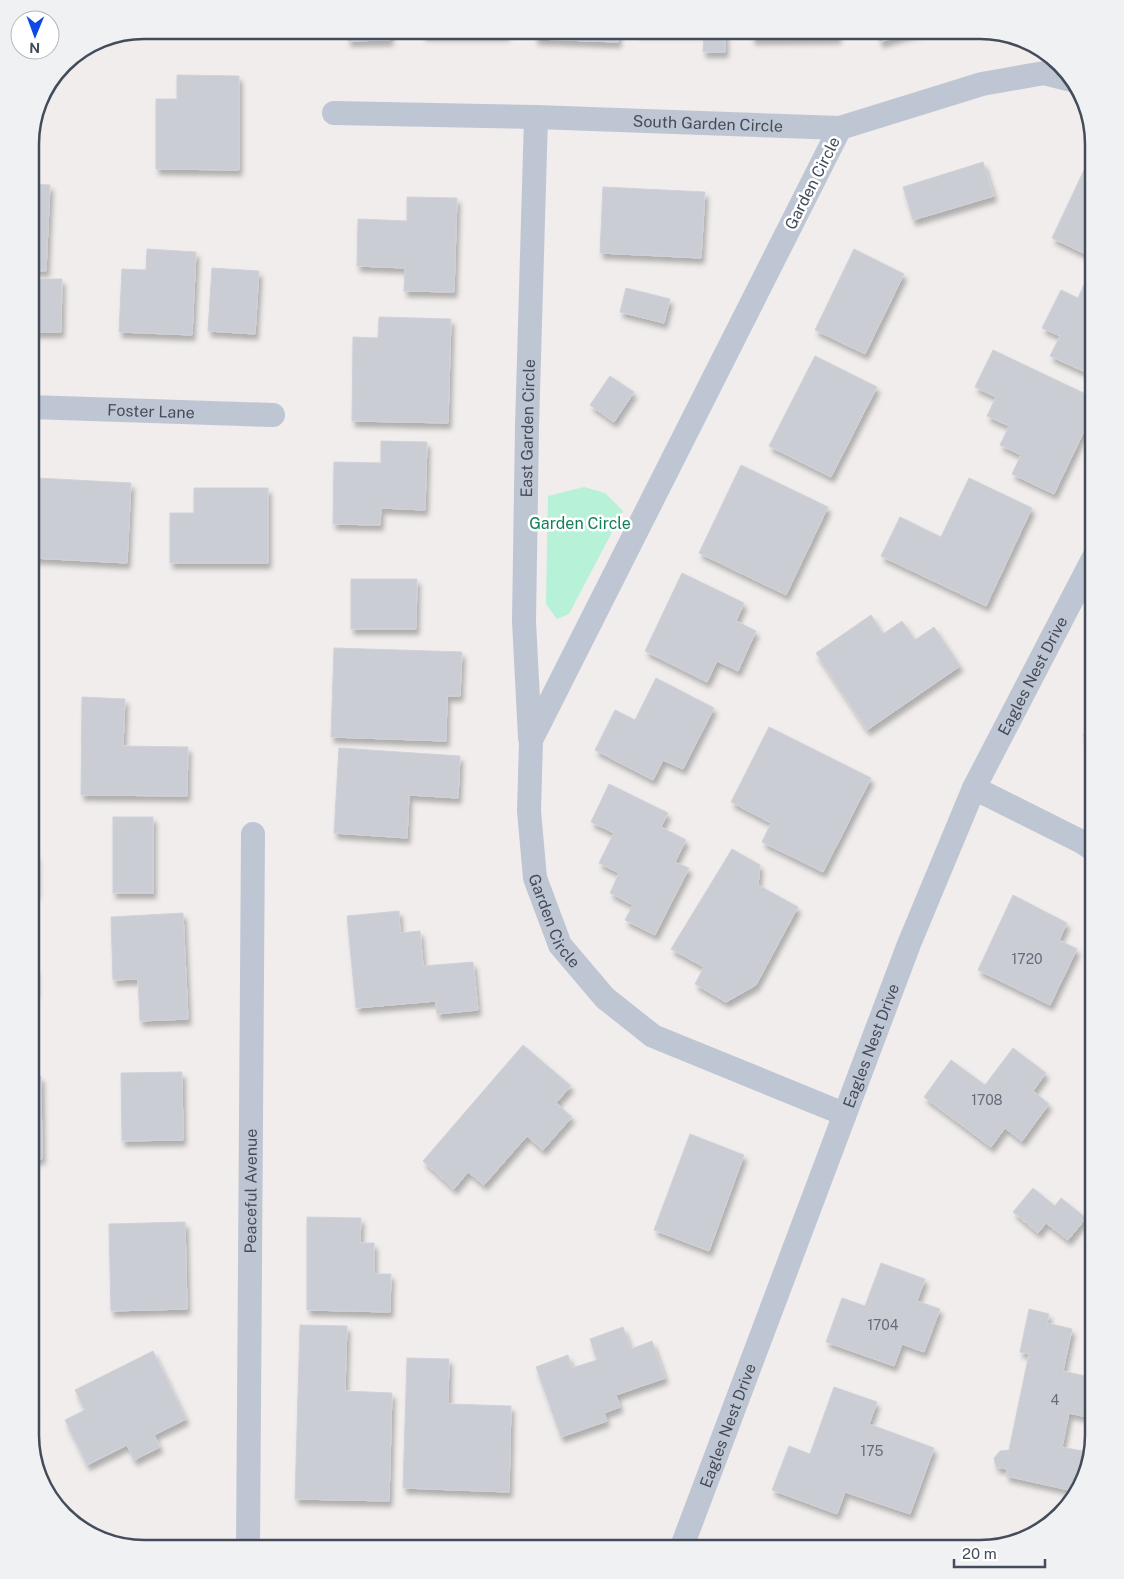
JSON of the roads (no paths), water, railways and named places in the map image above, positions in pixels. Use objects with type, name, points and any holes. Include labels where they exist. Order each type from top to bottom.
[{"type":"street","name":"South Garden Circle","points":[[334,113],[840,128],[982,84],[1044,73],[1062,77]]},
{"type":"street","name":"East Garden Circle","points":[[531,740],[524,621],[536,118]]},
{"type":"street","name":"Garden Circle","points":[[840,128],[531,740],[529,811],[535,878],[560,946],[605,998],[653,1036],[844,1114]]},
{"type":"street","name":"Foster Lane","points":[[39,407],[273,415]]},
{"type":"street","name":"Eagles Nest Drive","points":[[684,1540],[909,944],[974,788],[1085,574]]},
{"type":"street","points":[[974,788],[1085,844]]},
{"type":"street","name":"Peaceful Avenue","points":[[248,1540],[253,834]]}]
